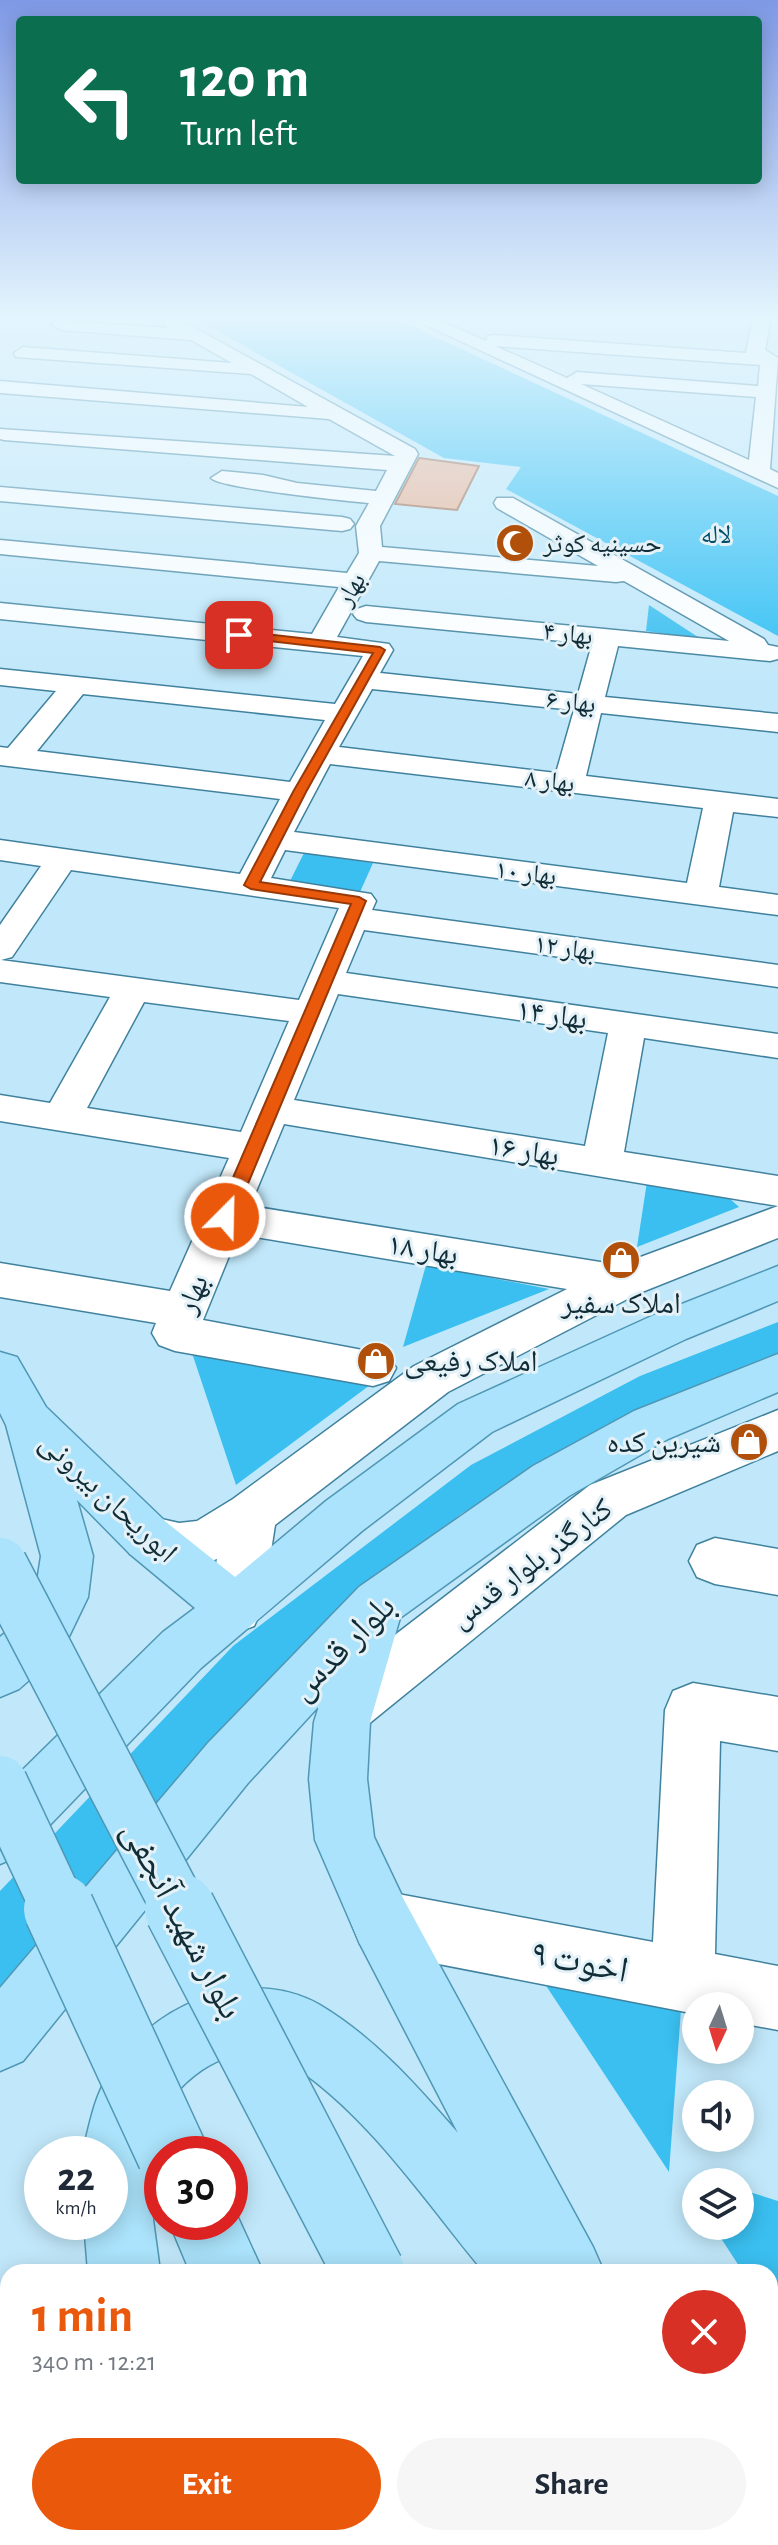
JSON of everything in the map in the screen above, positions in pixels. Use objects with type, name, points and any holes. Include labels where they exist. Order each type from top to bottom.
[{"type":"main road","points":[[0,1834],[182,1650],[344,1516],[475,1418],[670,1327],[778,1283]]},
{"type":"main road","name":"ابوریحان بیرونی","points":[[0,1370],[29,1421],[148,1538],[235,1609]]},
{"type":"main road","name":"بلوار قدس","points":[[0,2038],[228,1763],[378,1604],[551,1481],[651,1425],[778,1372]]},
{"type":"main road","points":[[0,1671],[43,1634],[61,1597],[67,1556],[29,1421]]},
{"type":"main road","name":"بلوار شهید آنجفی","points":[[0,1565],[365,2264]]},
{"type":"main road","points":[[378,1604],[342,1722],[338,1779],[345,1840],[382,1922],[564,2264]]},
{"type":"main road","points":[[0,1783],[164,2136]]},
{"type":"main road","points":[[123,2264],[113,2168],[129,2103],[157,2063],[197,2033],[250,2019],[296,2028],[350,2067],[403,2121],[523,2264]]},
{"type":"main road","points":[[212,2240],[223,2264]]},
{"type":"street","points":[[148,445],[153,440]]},
{"type":"street","points":[[325,459],[333,440]]},
{"type":"street","points":[[375,440],[404,459]]},
{"type":"street","points":[[697,440],[769,467]]},
{"type":"street","points":[[759,440],[769,467]]},
{"type":"street","points":[[3,459],[148,445],[325,459],[404,459]]},
{"type":"street","points":[[172,465],[188,448]]},
{"type":"street","points":[[3,459],[193,511],[368,526],[404,459]]},
{"type":"street","points":[[206,477],[383,498]]},
{"type":"street","points":[[505,503],[774,655]]},
{"type":"street","points":[[150,561],[193,511]]},
{"type":"street","name":"بهار","points":[[251,885],[299,792],[380,650],[320,643],[371,553],[368,526]]},
{"type":"street","points":[[0,547],[354,581]]},
{"type":"street","points":[[371,553],[630,576]]},
{"type":"street","points":[[157,626],[203,566]]},
{"type":"street","points":[[0,611],[320,643]]},
{"type":"street","name":"بهار ۴","points":[[366,614],[774,655]]},
{"type":"street","points":[[8,757],[108,622]]},
{"type":"street","points":[[569,782],[607,637]]},
{"type":"street","points":[[0,677],[76,668],[345,714]]},
{"type":"street","name":"بهار ۶","points":[[365,680],[778,723]]},
{"type":"street","name":"بهار ۸","points":[[323,754],[778,808]]},
{"type":"street","points":[[8,757],[299,792]]},
{"type":"street","points":[[701,895],[720,801]]},
{"type":"street","name":"بهار ۱۰","points":[[275,839],[778,905]]},
{"type":"street","name":"بهار ۱۲","points":[[0,850],[251,885],[355,909],[778,976]]},
{"type":"street","points":[[0,950],[62,859]]},
{"type":"street","name":"بهار","points":[[180,1322],[355,909]]},
{"type":"street","name":"بهار ۱۴","points":[[0,971],[133,989],[318,997],[628,1025],[778,1046]]},
{"type":"street","points":[[62,1117],[133,989]]},
{"type":"street","points":[[602,1162],[628,1025]]},
{"type":"street","points":[[0,1108],[254,1148]]},
{"type":"street","name":"بهار ۱۶","points":[[270,1109],[778,1191]]},
{"type":"street","name":"بهار ۱۸","points":[[225,1217],[621,1282]]},
{"type":"street","points":[[148,1538],[179,1545],[197,1544],[215,1537],[251,1514],[431,1379],[621,1282],[778,1221]]},
{"type":"street","points":[[0,1280],[373,1368]]},
{"type":"street","name":"کنارگذر بلوار قدس","points":[[346,1707],[608,1500],[778,1430]]},
{"type":"street","points":[[235,1609],[251,1514]]},
{"type":"street","points":[[715,1561],[778,1572]]},
{"type":"street","points":[[683,1980],[693,1710],[778,1724]]},
{"type":"street","name":"اخوت ۹","points":[[382,1922],[778,1998]]},
{"type":"shaded area","points":[[649,605],[701,639],[646,631]]},
{"type":"shaded area","points":[[304,853],[373,863],[360,892],[289,883]]},
{"type":"shaded area","points":[[648,1175],[716,1186],[739,1207],[637,1247]]},
{"type":"shaded area","points":[[426,1265],[549,1289],[403,1347]]},
{"type":"shaded area","points":[[778,1322],[778,1359],[629,1417],[461,1514],[277,1670],[0,2000],[0,1891],[233,1646],[471,1465],[640,1376]]},
{"type":"shaded area","points":[[190,1347],[378,1379],[236,1485]]},
{"type":"shaded area","points":[[535,1969],[681,2010],[669,2172]]},
{"type":"shaded area","points":[[754,2193],[778,2201],[778,2264],[738,2264],[722,2240],[754,2240]]},
{"type":"green space","name":"لاله","points":[[411,440],[657,440],[778,496],[778,636],[506,489],[521,467],[444,458]]},
{"type":"building","points":[[419,458],[479,466],[457,510],[395,504]]},
{"type":"place","name":"حسینیه کوثر","points":[[515,543]]},
{"type":"place","name":"املاک سفیر","points":[[621,1260]]},
{"type":"place","name":"املاک رفیعی","points":[[376,1361]]},
{"type":"place","name":"شیرین کده","points":[[749,1442]]},
{"type":"route","points":[[225,1217],[359,901],[251,885],[299,792],[380,650],[239,635]]}]
